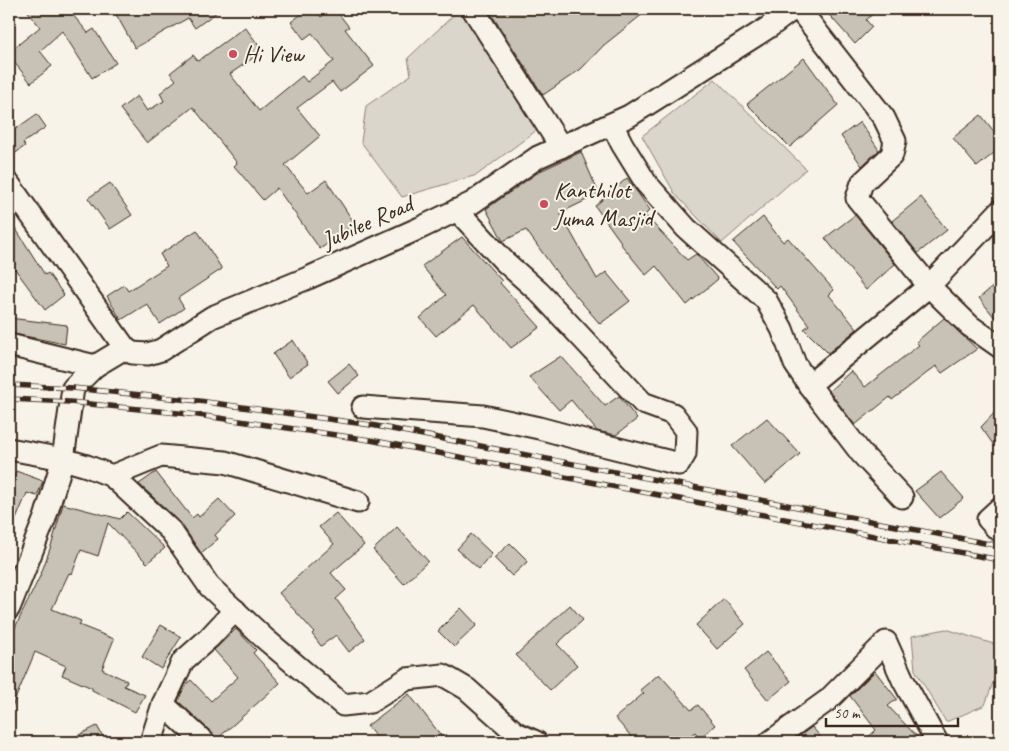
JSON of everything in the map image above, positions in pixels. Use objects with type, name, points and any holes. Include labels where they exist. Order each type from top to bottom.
[{"type":"street","points":[[474,9],[561,147]]},
{"type":"street","name":"Jubilee Road","points":[[126,348],[132,353],[148,354],[161,350],[212,317],[308,278],[472,203],[538,156],[629,116],[769,27],[793,9]]},
{"type":"street","points":[[799,9],[884,118],[895,141],[892,155],[862,183],[857,198],[929,286],[970,326],[1000,347]]},
{"type":"street","points":[[612,124],[646,183],[686,228],[766,300],[782,329],[795,364],[809,385],[860,454],[902,497]]},
{"type":"street","points":[[9,184],[126,348],[95,366],[73,388],[63,459],[45,518],[9,608]]},
{"type":"street","points":[[363,407],[483,416],[539,428],[679,464],[685,454],[686,431],[673,414],[643,403],[539,292],[504,261],[457,210]]},
{"type":"street","points":[[809,385],[929,286],[1000,212]]},
{"type":"street","points":[[9,345],[95,366]]},
{"type":"street","points":[[9,449],[63,459],[112,476],[171,531],[209,586],[264,638],[343,705],[370,702],[406,679],[443,675],[467,689],[516,733],[536,742]]},
{"type":"street","points":[[112,476],[161,456],[225,462],[358,502]]},
{"type":"street","points":[[1000,508],[988,519],[1000,530]]},
{"type":"street","points":[[151,742],[163,704],[184,661],[235,610]]},
{"type":"street","points":[[770,742],[828,700],[886,642],[903,680],[937,742]]},
{"type":"street","points":[[163,704],[204,742]]},
{"type":"shaded area","points":[[459,10],[541,127],[477,175],[402,197],[361,142],[366,106],[411,75],[408,58]]},
{"type":"shaded area","points":[[715,79],[806,169],[722,243],[675,194],[642,136]]},
{"type":"shaded area","points":[[946,629],[1000,646],[1000,663],[985,705],[946,722],[915,670],[912,636]]},
{"type":"building","points":[[26,9],[68,9],[88,33],[94,29],[116,63],[92,78],[62,31],[40,51],[52,66],[31,83],[9,56],[9,52],[40,27]]},
{"type":"building","points":[[113,9],[221,9],[195,28],[188,18],[135,48]]},
{"type":"building","points":[[308,9],[314,9],[321,17],[331,9],[335,9],[349,27],[345,29],[374,66],[340,92],[332,82],[297,108],[320,136],[285,165],[308,193],[326,180],[355,224],[320,249],[277,188],[263,200],[234,166],[237,163],[193,107],[147,143],[120,109],[137,96],[147,111],[164,101],[160,93],[176,80],[170,73],[193,55],[198,61],[245,27],[263,51],[230,74],[259,111],[302,76],[307,82],[334,61],[312,33],[304,39],[291,22]]},
{"type":"building","points":[[488,9],[649,9],[604,45],[581,69],[543,95]]},
{"type":"building","points":[[824,9],[878,9],[866,20],[872,27],[855,44]]},
{"type":"building","points":[[804,58],[838,105],[790,147],[747,104]]},
{"type":"building","points":[[37,114],[46,127],[23,143],[25,146],[9,158],[9,124],[14,130]]},
{"type":"building","points":[[981,115],[1000,139],[1000,148],[977,167],[953,138]]},
{"type":"building","points":[[860,122],[879,150],[862,166],[841,136]]},
{"type":"building","points":[[581,152],[599,194],[560,213],[597,279],[606,272],[630,301],[600,324],[560,277],[526,230],[503,241],[486,209],[540,171]]},
{"type":"building","points":[[627,178],[650,210],[645,215],[687,260],[696,254],[718,279],[687,305],[656,266],[646,275],[620,243],[595,206]]},
{"type":"building","points":[[110,183],[132,215],[110,229],[88,198]]},
{"type":"building","points":[[921,197],[947,230],[918,253],[892,221]]},
{"type":"building","points":[[855,215],[895,264],[866,290],[825,238]]},
{"type":"building","points":[[763,217],[783,242],[788,238],[834,290],[829,295],[857,329],[828,353],[804,329],[809,325],[780,286],[777,289],[733,242]]},
{"type":"building","points":[[9,218],[45,275],[48,273],[64,295],[45,310],[15,269],[9,272]]},
{"type":"building","points":[[197,230],[222,269],[178,298],[184,308],[160,324],[147,304],[121,320],[107,296],[124,285],[128,291],[167,266],[160,254]]},
{"type":"building","points":[[462,237],[540,327],[511,348],[474,305],[436,336],[420,318],[446,295],[422,266]]},
{"type":"building","points":[[1000,281],[1000,324],[979,298]]},
{"type":"building","points":[[9,318],[67,325],[65,344],[9,333]]},
{"type":"building","points":[[944,318],[977,349],[942,373],[936,366],[892,400],[890,397],[855,425],[829,391],[851,371],[865,387],[919,345],[916,342]]},
{"type":"building","points":[[293,340],[308,364],[289,377],[273,354]]},
{"type":"building","points":[[561,356],[605,406],[619,396],[637,419],[616,435],[597,431],[571,400],[559,410],[529,377]]},
{"type":"building","points":[[349,364],[359,376],[338,393],[328,381]]},
{"type":"building","points":[[1000,407],[1000,454],[981,427]]},
{"type":"building","points":[[767,418],[800,454],[765,484],[732,446]]},
{"type":"building","points":[[16,471],[43,481],[37,496],[27,493],[9,536],[9,495]]},
{"type":"building","points":[[156,472],[192,518],[197,514],[199,517],[219,499],[235,516],[215,535],[218,539],[201,553],[180,522],[139,484]]},
{"type":"building","points":[[941,472],[964,498],[939,518],[915,491]]},
{"type":"building","points":[[63,504],[120,519],[127,512],[165,548],[147,563],[108,523],[98,556],[81,550],[72,574],[69,573],[52,609],[81,621],[79,625],[114,639],[102,669],[127,681],[124,686],[145,695],[135,712],[92,690],[92,688],[62,675],[66,666],[35,652],[9,714],[9,640],[41,574]]},
{"type":"building","points":[[336,513],[364,545],[331,573],[346,590],[336,599],[365,639],[349,652],[336,635],[321,646],[312,634],[314,632],[279,593],[334,544],[319,527]]},
{"type":"building","points":[[397,527],[428,561],[404,584],[373,550]]},
{"type":"building","points":[[471,534],[492,554],[479,569],[457,549]]},
{"type":"building","points":[[510,543],[528,561],[512,576],[494,558]]},
{"type":"building","points":[[724,599],[745,624],[717,649],[696,625]]},
{"type":"building","points":[[570,605],[583,620],[557,644],[577,665],[550,690],[516,655]]},
{"type":"building","points":[[461,608],[477,625],[454,647],[438,631]]},
{"type":"building","points":[[161,625],[181,637],[161,669],[142,657]]},
{"type":"building","points":[[236,629],[256,650],[253,653],[280,683],[216,740],[212,733],[178,701],[185,685],[191,680],[211,701],[238,677],[214,650]]},
{"type":"building","points":[[766,652],[791,681],[768,700],[744,670]]},
{"type":"building","points":[[875,671],[897,699],[888,706],[922,742],[863,742],[876,730],[850,696]]},
{"type":"building","points":[[659,674],[691,710],[698,705],[715,725],[700,738],[695,732],[683,742],[636,742],[615,718],[644,693],[640,690]]},
{"type":"building","points":[[409,694],[446,742],[380,742],[367,726]]},
{"type":"building","points":[[97,726],[106,742],[65,742]]},
{"type":"building","points":[[812,727],[825,742],[791,742]]},
{"type":"railway","points":[[9,385],[73,388],[199,401],[371,425],[1000,546]]},
{"type":"railway","points":[[9,399],[70,402],[198,415],[370,440],[1000,560]]},
{"type":"place","name":"Hi View","points":[[233,54]]},
{"type":"place","name":"Kanthilot Juma Masjid","points":[[544,204]]}]
